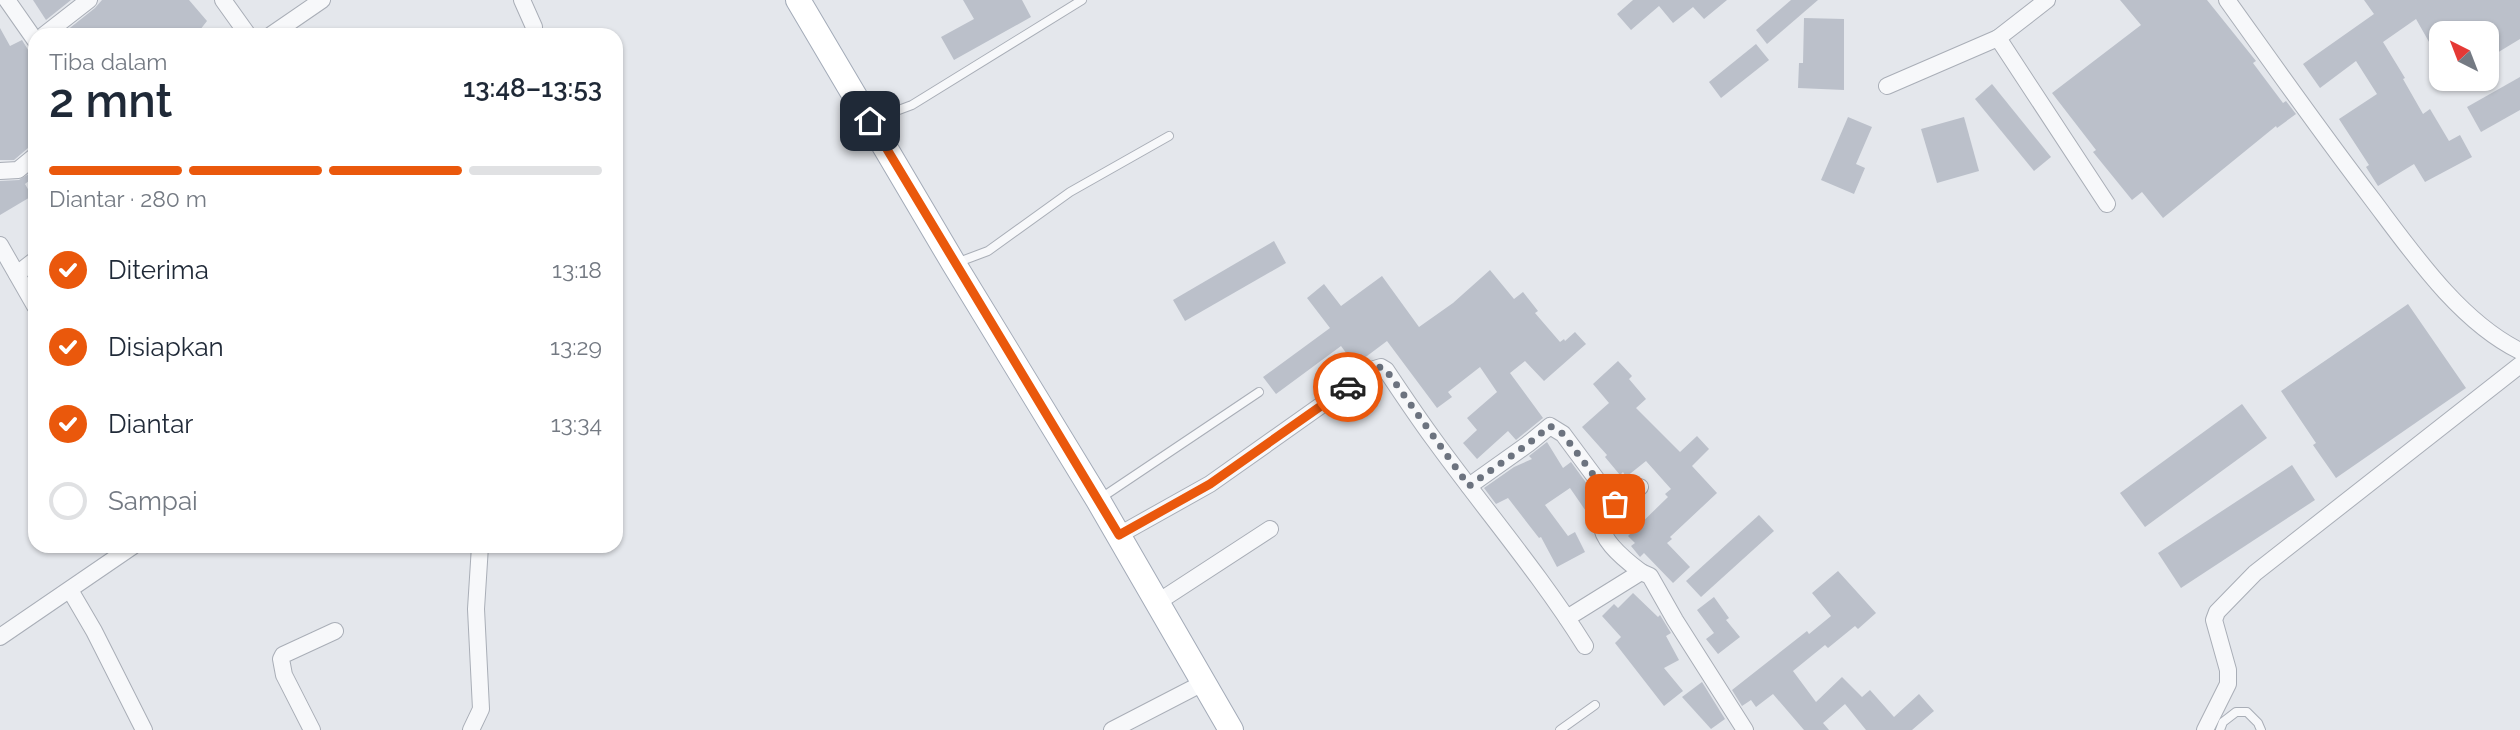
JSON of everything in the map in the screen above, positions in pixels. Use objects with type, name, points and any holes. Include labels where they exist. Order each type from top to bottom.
[{"type":"main road","points":[[798,0],[1119,535],[1231,730]]},
{"type":"street","points":[[7,0],[28,30]]},
{"type":"street","points":[[53,28],[89,0]]},
{"type":"street","points":[[223,0],[243,28]]},
{"type":"street","points":[[281,28],[322,0]]},
{"type":"street","points":[[522,0],[534,28]]},
{"type":"street","points":[[1887,86],[1998,38],[2047,0]]},
{"type":"street","points":[[2227,0],[2305,112],[2404,241],[2473,320],[2520,351]]},
{"type":"street","points":[[1998,38],[2107,204]]},
{"type":"street","points":[[0,171],[18,170],[28,162]]},
{"type":"street","points":[[0,245],[28,294]]},
{"type":"street","points":[[17,274],[28,265]]},
{"type":"street","points":[[2205,730],[2228,684],[2228,670],[2214,620],[2223,605],[2255,573],[2520,365]]},
{"type":"street","points":[[1119,535],[1210,484],[1371,370],[1381,367],[1386,370],[1585,646]]},
{"type":"street","points":[[1469,486],[1550,426],[1563,434],[1615,504]]},
{"type":"street","points":[[1640,487],[1615,504],[1602,517],[1605,538],[1619,555],[1650,576],[1745,730]]},
{"type":"street","points":[[1158,602],[1270,529]]},
{"type":"street","points":[[0,637],[123,553]]},
{"type":"street","points":[[471,730],[481,709],[476,609],[480,553]]},
{"type":"street","points":[[1567,618],[1641,572]]},
{"type":"street","points":[[70,590],[144,730]]},
{"type":"street","points":[[312,730],[284,675],[281,659],[284,655],[335,631]]},
{"type":"street","points":[[1112,730],[1203,683]]},
{"type":"lane","points":[[870,121],[912,105],[1082,0]]},
{"type":"lane","points":[[954,264],[988,251],[1070,192],[1169,136]]},
{"type":"lane","points":[[1098,500],[1259,392]]},
{"type":"lane","points":[[1560,730],[1595,705]]},
{"type":"lane","points":[[2220,730],[2223,722],[2236,712],[2247,712],[2261,730]]},
{"type":"building","points":[[33,0],[71,0],[46,20]]},
{"type":"building","points":[[102,0],[189,0],[207,21],[202,28],[70,28]]},
{"type":"building","points":[[963,0],[1022,0],[1031,17],[954,60],[941,37],[974,19]]},
{"type":"building","points":[[1633,0],[1727,0],[1704,19],[1693,7],[1673,23],[1659,6],[1631,30],[1617,14]]},
{"type":"building","points":[[1791,0],[1818,0],[1767,44],[1756,30]]},
{"type":"building","points":[[2120,0],[2207,0],[2256,61],[2253,63],[2283,103],[2286,101],[2296,114],[2277,128],[2276,126],[2163,218],[2142,192],[2132,200],[2093,152],[2096,150],[2052,93],[2141,25]]},
{"type":"building","points":[[2364,0],[2520,0],[2520,39],[2499,52],[2499,21],[2429,21],[2429,42],[2416,19],[2383,42],[2423,114],[2430,109],[2449,141],[2460,135],[2472,157],[2425,182],[2414,164],[2378,186],[2366,167],[2369,165],[2339,119],[2377,94],[2356,61],[2320,88],[2303,64],[2374,14]]},
{"type":"building","points":[[1804,18],[1844,19],[1844,90],[1798,88],[1799,63],[1803,63]]},
{"type":"building","points":[[0,28],[10,46],[22,40],[28,50],[28,148],[14,160],[0,160]]},
{"type":"building","points":[[1756,44],[1769,60],[1721,98],[1709,82]]},
{"type":"building","points":[[2520,77],[2520,110],[2481,132],[2467,107]]},
{"type":"building","points":[[1992,84],[2051,157],[2034,171],[1975,99]]},
{"type":"building","points":[[1848,117],[1872,127],[1856,164],[1865,168],[1854,194],[1821,180]]},
{"type":"building","points":[[1964,117],[1979,171],[1937,183],[1921,129]]},
{"type":"building","points":[[28,174],[28,182],[25,184],[28,198],[0,215],[0,181],[19,180]]},
{"type":"building","points":[[1274,241],[1286,263],[1185,321],[1173,300]]},
{"type":"building","points":[[1490,270],[1514,299],[1523,292],[1538,311],[1535,313],[1560,342],[1575,332],[1586,344],[1544,381],[1525,361],[1510,373],[1543,418],[1516,440],[1508,431],[1477,459],[1463,443],[1477,430],[1467,418],[1497,392],[1480,367],[1448,392],[1452,397],[1437,408],[1387,341],[1355,365],[1341,346],[1276,394],[1263,377],[1330,328],[1307,298],[1324,284],[1341,306],[1382,276],[1419,327],[1453,303]]},
{"type":"building","points":[[2408,304],[2466,388],[2336,478],[2281,391]]},
{"type":"building","points":[[1618,361],[1632,376],[1629,379],[1646,399],[1636,408],[1680,452],[1697,436],[1709,449],[1692,466],[1717,493],[1670,537],[1672,539],[1667,543],[1690,567],[1673,583],[1644,553],[1640,557],[1631,546],[1635,543],[1628,536],[1668,497],[1665,494],[1671,489],[1646,461],[1626,477],[1623,472],[1620,475],[1605,457],[1607,455],[1582,427],[1609,403],[1593,384]]},
{"type":"building","points":[[2242,404],[2267,438],[2145,527],[2120,493]]},
{"type":"building","points":[[1547,442],[1563,468],[1571,462],[1601,503],[1592,520],[1570,488],[1545,505],[1568,536],[1575,532],[1585,552],[1557,567],[1541,537],[1539,538],[1508,498],[1496,504],[1484,488],[1514,467],[1532,459],[1529,456]]},
{"type":"building","points":[[2292,465],[2315,500],[2181,588],[2158,553]]},
{"type":"building","points":[[1759,515],[1774,531],[1701,597],[1686,581]]},
{"type":"building","points":[[1838,571],[1876,613],[1858,629],[1855,626],[1828,648],[1825,645],[1793,671],[1816,702],[1842,677],[1862,697],[1870,690],[1894,717],[1919,694],[1934,711],[1912,730],[1866,730],[1845,704],[1823,723],[1829,730],[1804,730],[1773,694],[1756,707],[1751,700],[1742,706],[1732,690],[1807,631],[1809,634],[1831,616],[1812,593]]},
{"type":"building","points":[[1633,593],[1658,617],[1660,615],[1671,633],[1666,636],[1679,660],[1664,668],[1683,691],[1664,706],[1615,643],[1621,637],[1602,616],[1614,604],[1618,608]]},
{"type":"building","points":[[1714,597],[1729,618],[1726,620],[1740,637],[1718,654],[1706,639],[1714,633],[1697,610]]},
{"type":"building","points":[[1702,682],[1725,719],[1711,729],[1682,697]]},
{"type":"way so far","points":[[1348,387],[1371,370],[1381,367],[1386,370],[1469,486],[1550,426],[1555,427],[1615,504]]},
{"type":"route","points":[[870,121],[1119,535],[1210,484],[1348,387]]}]
